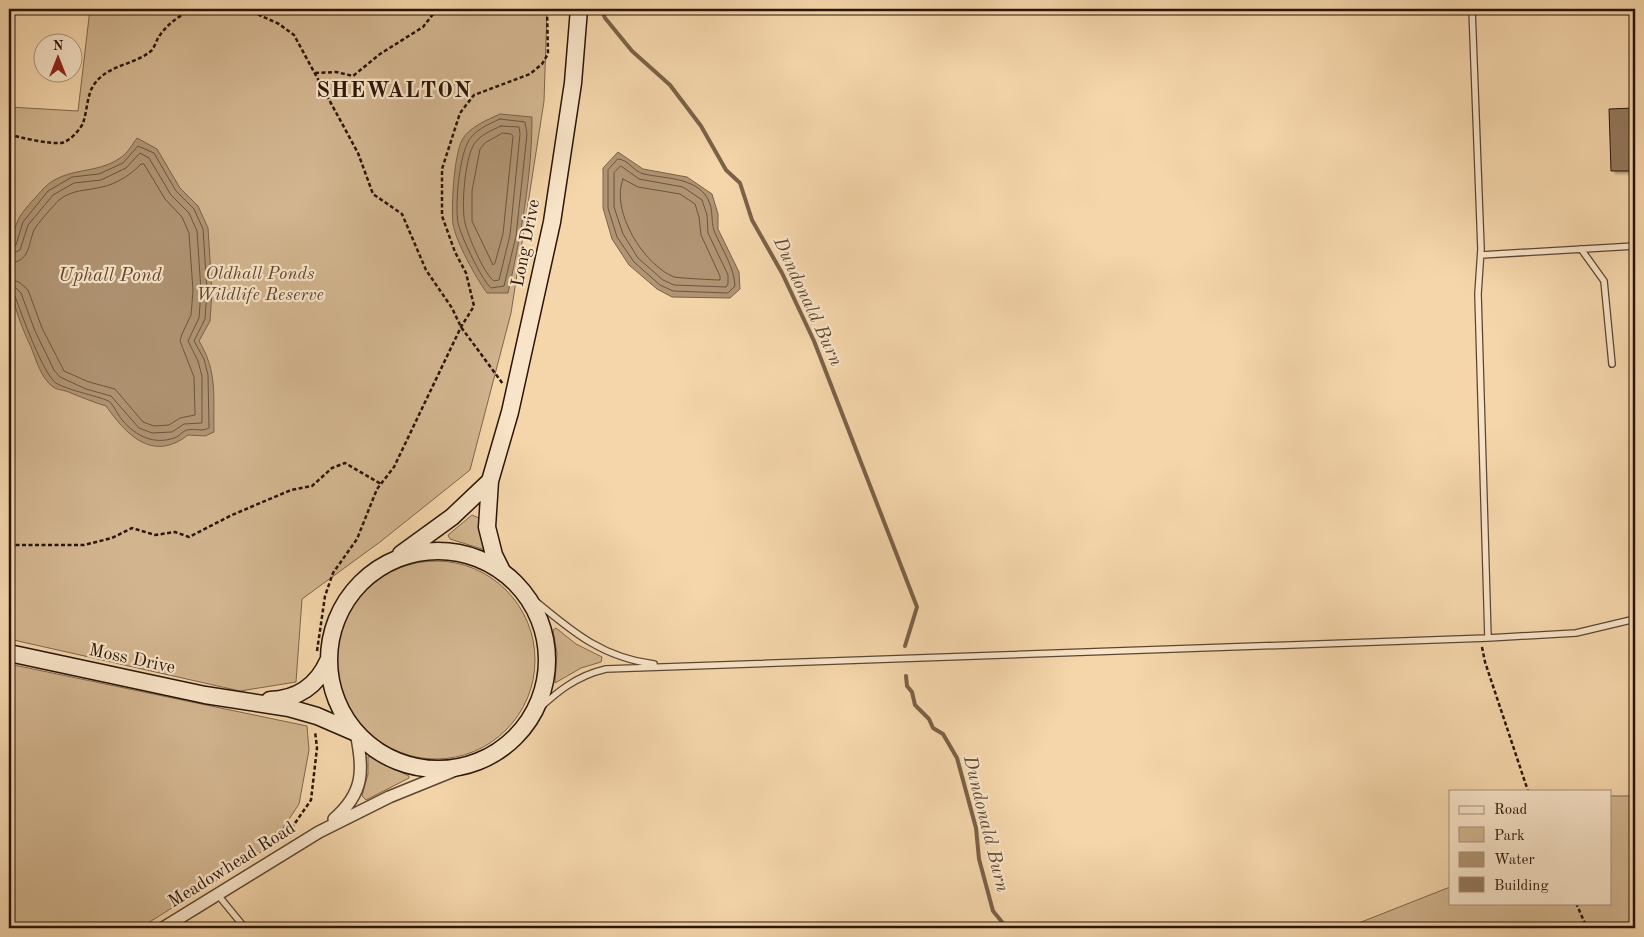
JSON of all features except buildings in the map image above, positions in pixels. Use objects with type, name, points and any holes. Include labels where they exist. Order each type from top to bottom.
[{"type":"main road","name":"Long Drive","points":[[502,572],[494,555],[487,527],[490,480],[513,398],[552,222],[573,83],[579,9]]},
{"type":"main road","points":[[393,560],[415,553],[445,551],[460,553],[482,560],[502,572],[521,589],[538,618],[546,650],[545,683],[533,714],[524,727],[507,744],[473,764],[439,769],[405,764],[374,749],[356,733],[335,699],[322,657],[336,619],[346,600],[359,584],[375,570],[393,560],[452,517],[490,480]]},
{"type":"main road","name":"Moss Drive","points":[[9,653],[205,695],[289,708],[317,716],[356,733]]},
{"type":"main road","name":"Moss Drive","points":[[248,702],[279,700],[302,693],[315,683],[322,674],[322,657]]},
{"type":"street","name":"Meadowhead Road","points":[[319,832],[343,811],[358,789],[361,768],[356,733]]},
{"type":"street","name":"Meadowhead Road","points":[[163,928],[319,832],[382,800],[473,764]]},
{"type":"lane","points":[[1472,9],[1481,255],[1478,294],[1488,638]]},
{"type":"lane","points":[[1481,255],[1635,246]]},
{"type":"lane","points":[[1581,250],[1604,281],[1612,364]]},
{"type":"lane","points":[[521,589],[572,632],[600,648],[632,661],[669,665]]},
{"type":"lane","points":[[533,714],[558,691],[590,672],[606,669],[669,665],[1488,638],[1576,633],[1635,619]]},
{"type":"lane","points":[[218,895],[245,928]]},
{"type":"path","points":[[9,134],[25,140],[62,143],[75,134],[82,125],[93,87],[100,78],[113,68],[134,60],[152,50],[159,36],[170,24],[185,12],[197,9]]},
{"type":"path","points":[[246,9],[279,24],[294,35],[358,152],[373,194],[402,214],[426,270],[452,308],[461,327],[513,398]]},
{"type":"path","points":[[315,73],[336,72],[353,76],[368,66],[380,54],[423,27],[437,9]]},
{"type":"path","points":[[322,657],[325,596],[333,573],[357,539],[367,509],[381,484],[394,467],[461,327],[474,306],[466,273],[454,252],[442,216],[442,169],[460,113],[474,95],[530,74],[542,64],[548,54],[547,9]]},
{"type":"path","points":[[9,545],[84,546],[112,538],[132,528],[155,534],[175,532],[189,537],[232,515],[291,490],[312,486],[332,468],[345,463],[381,484]]},
{"type":"path","points":[[1481,638],[1485,662],[1528,790]]},
{"type":"path","points":[[280,845],[311,800],[317,748],[315,731],[317,716]]},
{"type":"path","points":[[1576,904],[1587,928]]},
{"type":"green space","name":"Oldhall Ponds Wildlife Reserve","points":[[90,9],[547,9],[544,101],[511,313],[470,470],[380,542],[302,599],[296,682],[240,691],[9,639],[9,107],[78,111]]},
{"type":"green space","points":[[472,515],[479,518],[485,550],[450,539],[448,535]]},
{"type":"green space","points":[[426,561],[446,561],[465,565],[483,572],[499,583],[513,597],[528,622],[535,650],[531,689],[524,707],[513,723],[499,737],[483,748],[465,755],[446,759],[426,759],[407,755],[389,748],[373,737],[359,723],[348,707],[341,689],[337,670],[337,650],[341,631],[348,613],[359,597],[373,583],[389,572],[407,565]]},
{"type":"green space","points":[[556,628],[576,644],[602,657],[601,662],[581,668],[555,683],[557,653],[553,630]]},
{"type":"green space","points":[[9,664],[307,726],[309,750],[299,804],[272,845],[140,928],[9,928]]},
{"type":"green space","points":[[368,756],[409,776],[409,778],[366,800],[362,796],[368,774]]},
{"type":"green space","points":[[1612,796],[1635,796],[1635,928],[1346,928],[1449,887],[1449,904],[1612,904]]},
{"type":"water","points":[[500,114],[532,117],[532,139],[528,183],[508,293],[487,293],[467,260],[455,232],[452,216],[453,194],[457,157],[462,140],[469,131],[479,124]]},
{"type":"water","name":"Uphall Pond","points":[[137,138],[157,149],[180,188],[198,206],[208,228],[212,292],[210,321],[199,341],[205,352],[212,374],[214,432],[205,436],[188,435],[175,443],[163,446],[152,446],[141,442],[122,426],[106,406],[55,388],[45,379],[18,317],[9,268],[13,236],[18,220],[44,188],[62,176],[111,163],[125,154]]},
{"type":"water","points":[[618,152],[643,169],[687,177],[712,194],[718,214],[718,229],[739,272],[740,289],[730,298],[672,297],[657,289],[629,265],[612,239],[603,208],[603,168]]},
{"type":"waterway","name":"Dundonald Burn","points":[[601,9],[605,18],[632,51],[670,85],[701,126],[726,170],[740,183],[752,220],[782,273],[814,341],[917,607],[905,646]]},
{"type":"waterway","name":"Dundonald Burn","points":[[906,676],[907,686],[912,692],[915,705],[929,719],[933,728],[943,734],[957,758],[976,828],[979,859],[993,911],[1007,928]]},
{"type":"waterway","name":"Dundonald Burn","points":[[1280,928],[1288,926],[1289,928]]},
{"type":"district","name":"SHEWALTON","points":[[394,91]]}]
